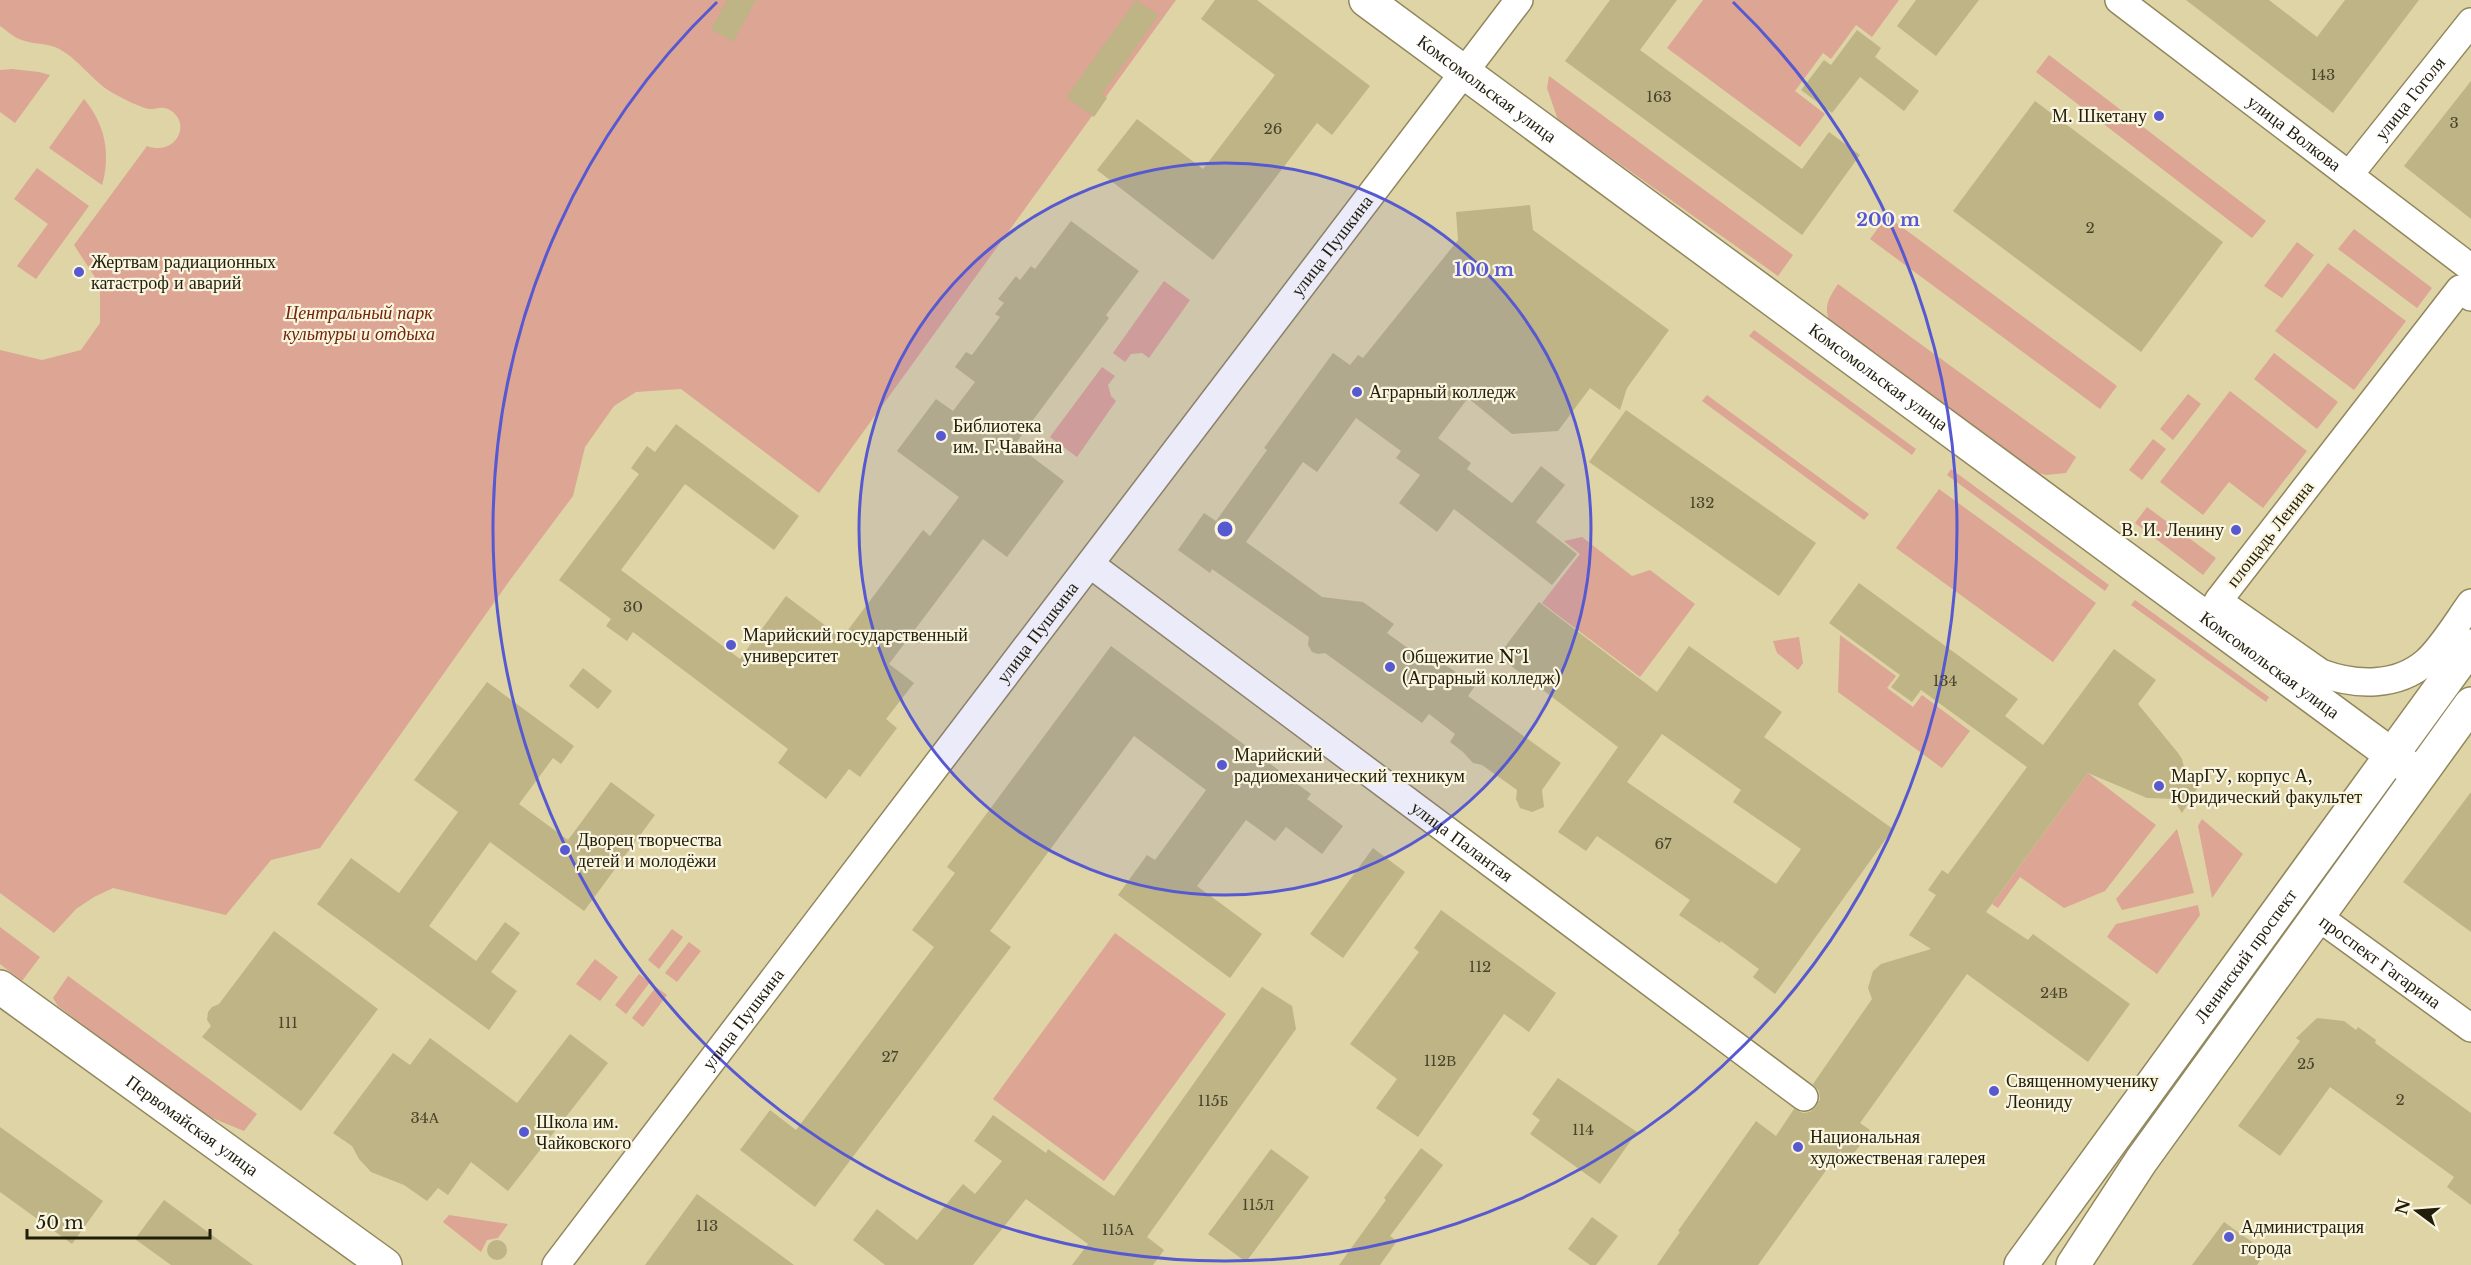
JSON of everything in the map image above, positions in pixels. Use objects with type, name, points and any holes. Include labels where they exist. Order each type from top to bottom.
[{"type":"main road","name":"Комсомольская улица","points":[[1366,0],[2419,775]]},
{"type":"main road","name":"Ленинский проспект","points":[[2021,1265],[2471,646]]},
{"type":"main road","name":"Ленинский проспект","points":[[2073,1265],[2141,1161],[2471,704]]},
{"type":"main road","name":"проспект Гагарина","points":[[2290,897],[2317,916]]},
{"type":"main road","name":"Первомайская улица","points":[[0,987],[385,1265]]},
{"type":"street","name":"улица Пушкина","points":[[556,1265],[1520,0]]},
{"type":"street","name":"улица Волкова","points":[[2119,0],[2471,268]]},
{"type":"street","name":"улица Гоголя","points":[[2349,175],[2471,22]]},
{"type":"street","name":"площадь Ленина","points":[[2471,297],[2460,289],[2218,601],[2321,673],[2339,680],[2361,682],[2388,681],[2408,675],[2427,661],[2471,603]]},
{"type":"street","name":"улица Палантая","points":[[1090,564],[1804,1097]]},
{"type":"street","name":"проспект Гагарина","points":[[2317,916],[2471,1028]]},
{"type":"green space","name":"Центральный парк культуры и отдыха","points":[[0,0],[1176,0],[819,493],[681,389],[636,392],[614,406],[585,447],[573,496],[510,580],[320,848],[271,860],[226,915],[113,888],[76,909],[54,933],[0,893],[0,350],[42,360],[81,350],[100,323],[100,285],[74,245],[147,146],[166,147],[178,136],[180,129],[176,114],[168,109],[150,109],[129,101],[101,85],[63,51],[51,46],[23,41],[11,35],[0,26]]},
{"type":"green space","points":[[1703,0],[1899,0],[1872,37],[1856,25],[1831,59],[1823,53],[1795,91],[1825,114],[1800,147],[1667,48]]},
{"type":"green space","points":[[2049,55],[2266,221],[2252,238],[2036,72]]},
{"type":"green space","points":[[12,69],[50,75],[15,123],[0,112],[0,70]]},
{"type":"green space","points":[[1549,76],[1793,255],[1778,276],[1558,120],[1547,88]]},
{"type":"green space","points":[[84,99],[97,119],[104,140],[106,162],[102,185],[49,148]]},
{"type":"green space","points":[[37,168],[89,206],[36,279],[17,266],[48,224],[14,199]]},
{"type":"green space","points":[[1887,216],[2117,386],[2100,409],[1870,239]]},
{"type":"green space","points":[[2354,229],[2432,288],[2417,308],[2338,249]]},
{"type":"green space","points":[[2297,242],[2314,255],[2282,298],[2264,286]]},
{"type":"green space","points":[[2328,263],[2406,321],[2354,390],[2275,331]]},
{"type":"green space","points":[[1164,281],[1190,300],[1149,358],[1142,353],[1131,354],[1125,362],[1113,353]]},
{"type":"green space","points":[[1838,284],[2076,457],[2066,473],[2046,475],[2030,470],[1830,322],[1827,311],[1828,302]]},
{"type":"green space","points":[[1754,330],[1916,449],[1912,455],[1749,336]]},
{"type":"green space","points":[[2274,353],[2338,402],[2317,429],[2254,379]]},
{"type":"green space","points":[[1102,367],[1115,376],[1108,385],[1111,396],[1116,401],[1077,457],[1050,437]]},
{"type":"green space","points":[[2230,391],[2307,451],[2263,508],[2229,482],[2203,515],[2160,482]]},
{"type":"green space","points":[[2188,394],[2201,404],[2173,440],[2160,429]]},
{"type":"green space","points":[[1707,395],[1869,514],[1864,520],[1702,401]]},
{"type":"green space","points":[[2153,439],[2166,449],[2142,480],[2129,470]]},
{"type":"green space","points":[[1951,469],[2109,585],[2105,591],[1947,475]]},
{"type":"green space","points":[[1939,489],[2096,603],[2053,662],[1896,548]]},
{"type":"green space","points":[[2147,507],[2216,558],[2203,575],[2135,523]]},
{"type":"green space","points":[[1582,537],[1632,576],[1650,570],[1695,604],[1640,677],[1542,603],[1580,554],[1564,541]]},
{"type":"green space","points":[[2135,600],[2269,697],[2266,702],[2131,605]]},
{"type":"green space","points":[[1840,635],[1896,676],[1887,688],[1913,707],[1922,695],[1970,731],[1942,768],[1838,692]]},
{"type":"green space","points":[[1799,637],[1803,663],[1798,670],[1777,653],[1773,641]]},
{"type":"green space","points":[[2088,773],[2156,825],[2105,891],[2064,908],[2020,877],[1998,908],[1992,904]]},
{"type":"green space","points":[[2202,819],[2243,854],[2212,898],[2198,826]]},
{"type":"green space","points":[[2177,829],[2194,893],[2122,910],[2116,899]]},
{"type":"green space","points":[[2198,905],[2200,915],[2157,974],[2107,937],[2116,924]]},
{"type":"green space","points":[[0,927],[40,957],[22,981],[0,964]]},
{"type":"green space","points":[[672,929],[683,937],[659,969],[648,960]]},
{"type":"green space","points":[[1115,933],[1226,1014],[1104,1181],[993,1099]]},
{"type":"green space","points":[[689,942],[701,951],[677,982],[665,973]]},
{"type":"green space","points":[[595,959],[618,977],[600,1001],[576,984]]},
{"type":"green space","points":[[639,974],[650,982],[626,1014],[615,1005]]},
{"type":"green space","points":[[68,976],[257,1114],[244,1131],[200,1113],[58,1006],[53,998]]},
{"type":"green space","points":[[656,987],[667,995],[643,1027],[632,1018]]},
{"type":"green space","points":[[449,1215],[508,1224],[498,1238],[487,1240],[481,1252],[443,1222]]},
{"type":"building","points":[[727,0],[756,0],[733,42],[711,29]]},
{"type":"building","points":[[1136,0],[1159,15],[1102,94],[1107,98],[1094,117],[1066,97]]},
{"type":"building","points":[[1215,0],[1257,0],[1370,86],[1332,135],[1317,123],[1213,260],[1097,170],[1137,119],[1203,169],[1275,75],[1201,19]]},
{"type":"building","points":[[1610,0],[1677,0],[1640,50],[1802,169],[1829,132],[1860,155],[1802,235],[1565,61]]},
{"type":"building","points":[[1916,0],[1979,0],[1936,56],[1897,26]]},
{"type":"building","points":[[2186,0],[2269,0],[2317,37],[2345,0],[2419,0],[2333,113]]},
{"type":"building","points":[[1857,30],[1881,48],[1875,57],[1919,91],[1904,111],[1860,77],[1832,113],[1801,90],[1824,60],[1831,65]]},
{"type":"building","points":[[2471,81],[2471,219],[2404,166]]},
{"type":"building","points":[[2035,101],[2223,242],[2141,352],[1953,211]]},
{"type":"building","points":[[1530,205],[1533,230],[1669,330],[1627,388],[1620,410],[1590,388],[1558,431],[1512,434],[1468,398],[1438,438],[1471,463],[1467,469],[1512,503],[1541,466],[1565,485],[1536,522],[1577,554],[1552,585],[1454,509],[1437,532],[1399,503],[1420,475],[1396,458],[1401,451],[1356,418],[1317,472],[1303,462],[1246,542],[1322,597],[1363,602],[1394,624],[1387,633],[1438,670],[1443,663],[1475,686],[1468,696],[1561,763],[1542,790],[1544,807],[1532,812],[1520,808],[1516,799],[1517,790],[1482,765],[1473,763],[1450,742],[1455,734],[1429,714],[1422,723],[1325,653],[1312,652],[1308,645],[1309,637],[1212,569],[1210,573],[1178,550],[1204,513],[1216,521],[1267,450],[1264,448],[1333,353],[1350,365],[1358,355],[1363,358],[1458,240],[1456,212]]},
{"type":"building","points":[[1071,221],[1139,271],[1106,315],[1109,318],[1015,444],[1064,481],[1007,557],[983,539],[889,664],[914,683],[886,719],[897,728],[860,777],[849,769],[826,799],[778,763],[788,749],[633,632],[627,641],[606,626],[611,619],[559,580],[639,474],[631,468],[647,446],[655,452],[676,424],[799,516],[774,550],[685,484],[621,570],[740,659],[786,596],[842,638],[923,530],[930,536],[959,497],[897,451],[936,399],[953,411],[975,382],[955,367],[966,352],[972,355],[1000,317],[995,314],[1004,303],[998,299],[1016,276],[1020,280],[1031,266],[1035,269]]},
{"type":"building","points":[[1626,410],[1816,543],[1779,596],[1589,462]]},
{"type":"building","points":[[1859,583],[2018,699],[2005,716],[2043,745],[2114,649],[2156,680],[2138,704],[2182,759],[2186,776],[2203,779],[2182,813],[2173,799],[2147,798],[2088,773],[1986,912],[2028,940],[2033,934],[2130,1004],[2088,1062],[1967,974],[1860,1123],[1870,1130],[1861,1144],[1850,1158],[1840,1151],[1758,1265],[1657,1265],[1680,1232],[1678,1231],[1756,1121],[1776,1136],[1794,1109],[1803,1113],[1810,1112],[1816,1107],[1820,1099],[1819,1091],[1813,1084],[1872,999],[1868,988],[1873,971],[1881,964],[1931,949],[1909,935],[1936,895],[1928,890],[1942,870],[1948,874],[2027,767],[1921,690],[1912,702],[1891,687],[1900,675],[1829,623]]},
{"type":"building","points":[[1539,602],[1657,692],[1689,646],[1782,712],[1764,737],[1893,829],[1775,994],[1753,977],[1759,969],[1721,941],[1720,943],[1679,915],[1690,900],[1597,836],[1586,851],[1558,832],[1618,747],[1498,656]],"holes":[[[1662,734],[1741,790],[1733,802],[1801,849],[1776,884],[1627,782]]]},
{"type":"building","points":[[1111,646],[1311,794],[1307,799],[1343,826],[1322,854],[1286,827],[1275,841],[1246,820],[1197,886],[1262,934],[1230,978],[1118,895],[1147,855],[1155,860],[1206,790],[1134,736],[990,931],[1011,947],[815,1207],[740,1150],[770,1110],[796,1130],[934,947],[912,930],[955,873],[947,867]]},
{"type":"building","points":[[583,668],[612,691],[598,709],[569,686]]},
{"type":"building","name":"Дворец творчества детей и молодёжи","points":[[487,682],[574,746],[561,764],[553,758],[519,804],[568,840],[611,782],[655,815],[584,911],[490,842],[429,926],[476,961],[505,922],[520,933],[491,972],[517,991],[489,1030],[317,904],[351,858],[399,893],[458,812],[414,780]]},
{"type":"building","points":[[2471,792],[2471,932],[2403,882]]},
{"type":"building","points":[[1373,848],[1405,872],[1343,958],[1310,934]]},
{"type":"building","points":[[1441,910],[1556,993],[1529,1032],[1504,1014],[1418,1137],[1376,1108],[1397,1079],[1350,1044],[1419,952],[1414,948]]},
{"type":"building","points":[[274,931],[378,1009],[301,1111],[202,1037],[211,1026],[207,1020],[208,1012],[219,1004]]},
{"type":"building","points":[[1262,987],[1292,1006],[1296,1029],[1147,1237],[1164,1250],[1153,1265],[1072,1265],[1088,1244],[1026,1199],[973,1265],[885,1265],[853,1240],[877,1209],[917,1240],[963,1184],[975,1194],[1002,1161],[974,1141],[993,1115],[1046,1153],[1048,1149],[1114,1196]]},
{"type":"building","points":[[2317,1018],[2344,1021],[2356,1030],[2358,1027],[2376,1040],[2375,1043],[2471,1113],[2471,1205],[2447,1187],[2454,1177],[2330,1087],[2280,1156],[2238,1126],[2300,1041],[2296,1038]]},
{"type":"building","points":[[570,1034],[608,1063],[508,1191],[471,1162],[448,1195],[438,1188],[427,1201],[404,1185],[371,1172],[359,1159],[352,1146],[333,1133],[393,1053],[410,1065],[430,1038],[517,1103]]},
{"type":"building","points":[[1558,1078],[1637,1132],[1600,1184],[1530,1134],[1540,1120],[1532,1114]]},
{"type":"building","points":[[0,1127],[103,1201],[72,1244],[0,1192]]},
{"type":"building","points":[[1421,1148],[1443,1165],[1390,1236],[1397,1241],[1380,1265],[1339,1265],[1386,1200],[1384,1198]]},
{"type":"building","points":[[1271,1149],[1309,1177],[1246,1262],[1208,1234]]},
{"type":"building","points":[[697,1194],[794,1265],[645,1265]]},
{"type":"building","points":[[164,1200],[253,1265],[171,1265],[135,1239]]},
{"type":"building","points":[[1592,1217],[1618,1236],[1596,1265],[1590,1265],[1568,1249]]},
{"type":"building","name":"Администрация города","points":[[2224,1222],[2266,1252],[2257,1265],[2192,1265]]},
{"type":"building","points":[[497,1240],[504,1243],[507,1250],[504,1257],[497,1260],[490,1257],[487,1250],[490,1243]]},
{"type":"place","name":"М. Шкетану","points":[[2159,116]]},
{"type":"place","name":"Жертвам радиационных катастроф и аварий","points":[[79,272]]},
{"type":"place","name":"Аграрный колледж","points":[[1357,392]]},
{"type":"place","name":"Библиотека им. Г.Чавайна","points":[[941,436]]},
{"type":"place","name":"В. И. Ленину","points":[[2236,530]]},
{"type":"place","name":"Марийский государственный университет","points":[[731,645]]},
{"type":"place","name":"Общежитие №1 (Аграрный колледж)","points":[[1390,667]]},
{"type":"place","name":"Марийский радиомеханический техникум","points":[[1222,765]]},
{"type":"place","name":"МарГУ, корпус А, Юридический факультет","points":[[2159,786]]},
{"type":"place","name":"Дворец творчества детей и молодёжи","points":[[565,850]]},
{"type":"place","name":"Священномученику Леониду","points":[[1994,1091]]},
{"type":"place","name":"Школа им. Чайковского","points":[[524,1132]]},
{"type":"place","name":"Национальная художественая галерея","points":[[1798,1147]]},
{"type":"place","name":"Администрация города","points":[[2229,1237]]}]
